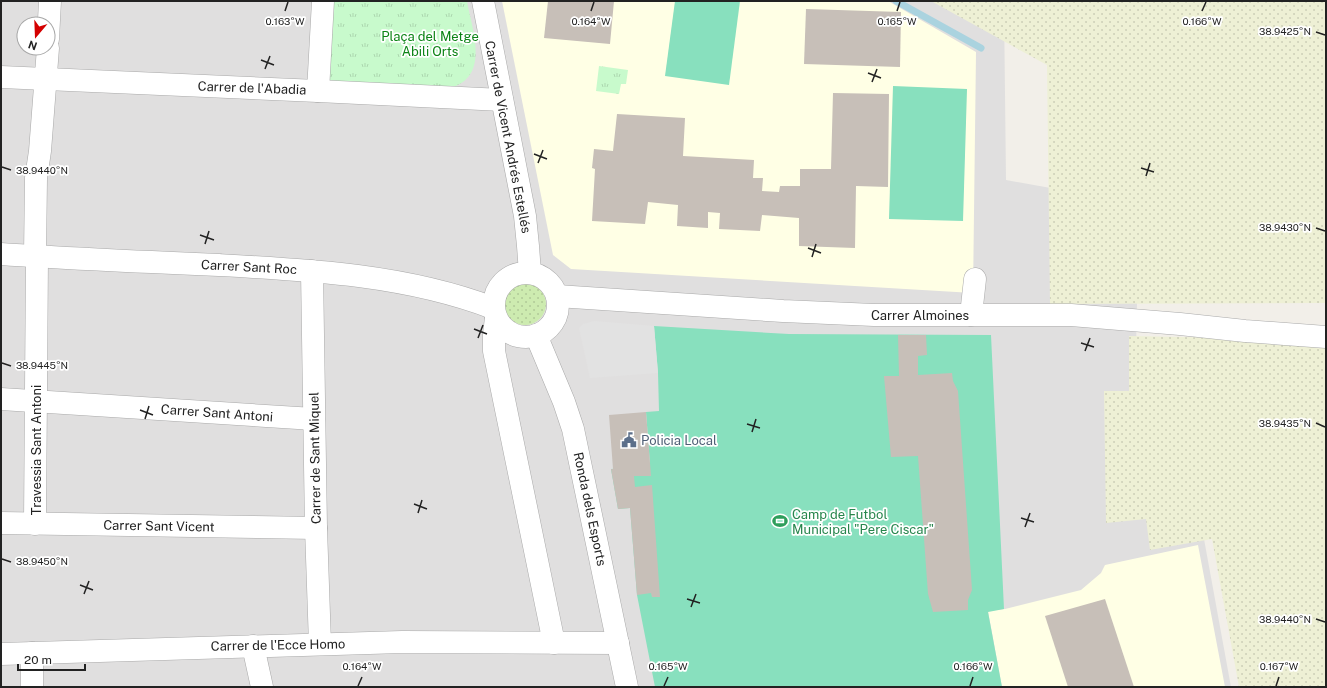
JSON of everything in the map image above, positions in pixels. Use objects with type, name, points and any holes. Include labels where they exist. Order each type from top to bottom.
[{"type":"street","points":[[49,16],[50,1]]},
{"type":"street","points":[[318,91],[324,1]]},
{"type":"street","name":"Carrer de Vicent Andrés Estellés","points":[[483,1],[525,216],[530,273]]},
{"type":"street","name":"Travessia Sant Antoni","points":[[35,524],[36,178],[39,162],[47,56]]},
{"type":"street","name":"Carrer de l'Abadia","points":[[1,78],[502,100]]},
{"type":"street","name":"Carrer Sant Roc","points":[[1,254],[288,268],[382,279],[455,295],[495,313]]},
{"type":"street","name":"Carrer de Sant Miquel","points":[[312,271],[316,528],[320,644]]},
{"type":"street","points":[[495,313],[502,327],[510,333],[519,337],[531,337],[541,334],[550,327],[556,318],[558,307],[557,296],[552,286],[544,279],[530,273],[523,273],[504,281],[494,298],[494,351],[554,643]]},
{"type":"street","points":[[971,315],[975,279]]},
{"type":"street","name":"Carrer Almoines","points":[[557,296],[791,312],[874,315],[1071,315],[1326,337]]},
{"type":"street","name":"Ronda dels Esports","points":[[536,335],[564,402],[573,429],[627,687]]},
{"type":"street","name":"Carrer Sant Antoni","points":[[1,399],[314,419]]},
{"type":"street","name":"Carrer Sant Vicent","points":[[1,523],[316,528]]},
{"type":"street","name":"Carrer de l'Ecce Homo","points":[[1,654],[402,642],[618,643]]},
{"type":"street","points":[[253,646],[262,687]]},
{"type":"street","points":[[32,653],[32,687]]},
{"type":"shaded area","points":[[1,1],[990,1],[1004,7],[1006,180],[1139,204],[1133,501],[1198,506],[1231,687],[1,687]]},
{"type":"shaded area","points":[[502,1],[888,1],[976,52],[973,293],[571,269],[553,255]]},
{"type":"shaded area","points":[[931,1],[1326,1],[1326,303],[1050,304],[1047,65]]},
{"type":"shaded area","points":[[594,321],[654,326],[658,373],[590,378],[579,328],[583,324]]},
{"type":"shaded area","points":[[1129,336],[1284,339],[1326,337],[1326,687],[1239,687],[1212,539],[1150,550],[1146,519],[1106,523],[1104,391],[1129,391]]},
{"type":"shaded area","points":[[1198,545],[1225,687],[1002,687],[988,611],[1005,609],[1081,590],[1101,573],[1105,565]]},
{"type":"green space","name":"Plaça del Metge Abili Orts","points":[[330,1],[467,1],[475,38],[476,51],[475,63],[471,74],[463,82],[450,88],[327,81]]},
{"type":"green space","points":[[675,1],[740,1],[729,85],[665,76]]},
{"type":"green space","points":[[599,66],[628,70],[626,84],[621,84],[619,94],[596,91]]},
{"type":"green space","points":[[893,86],[967,89],[963,221],[889,219]]},
{"type":"green space","points":[[525,283],[540,289],[546,304],[540,319],[525,325],[510,319],[504,304],[510,289]]},
{"type":"green space","points":[[654,326],[789,334],[991,335],[1004,609],[988,612],[1002,687],[655,687],[637,595],[630,508],[618,509],[611,469],[650,465],[646,412],[659,411],[658,373]]},
{"type":"building","points":[[548,1],[614,1],[610,44],[544,38]]},
{"type":"building","points":[[806,9],[901,12],[900,67],[804,64]]},
{"type":"building","points":[[833,93],[889,94],[888,187],[856,186],[855,248],[799,246],[799,218],[762,215],[760,231],[719,229],[720,213],[708,212],[708,228],[677,226],[678,205],[648,202],[645,224],[592,221],[595,169],[592,168],[594,149],[613,151],[617,114],[685,118],[683,156],[754,160],[753,178],[763,178],[762,191],[779,192],[780,186],[800,186],[800,169],[831,169]]},
{"type":"building","points":[[898,335],[926,335],[927,355],[918,356],[918,375],[952,373],[953,381],[958,391],[972,590],[968,600],[968,610],[933,612],[928,594],[918,456],[891,457],[884,376],[899,376]]},
{"type":"building","points":[[646,412],[651,476],[634,476],[635,487],[652,485],[660,597],[652,597],[651,593],[637,595],[630,508],[618,509],[611,469],[613,469],[609,415]]},
{"type":"building","points":[[1105,599],[1134,687],[1068,687],[1045,616]]},
{"type":"waterway","points":[[896,1],[981,48]]},
{"type":"place","name":"Policia Local","points":[[629,440]]},
{"type":"place","name":"Camp de Futbol Municipal \"Pere Ciscar\"","points":[[780,521]]}]
